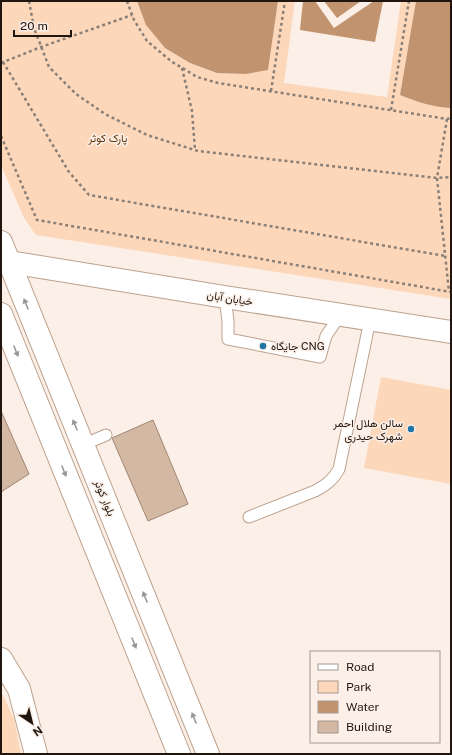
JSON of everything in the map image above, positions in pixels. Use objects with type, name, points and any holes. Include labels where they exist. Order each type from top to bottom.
[{"type":"main road","name":"خیابان آبان","points":[[4,255],[224,297],[451,332]]},
{"type":"main road","name":"بلوار کوثر","points":[[4,255],[83,444],[208,754]]},
{"type":"main road","points":[[1,314],[179,754]]},
{"type":"main road","points":[[1,659],[19,689],[36,754]]},
{"type":"lane","points":[[224,297],[228,320],[228,339],[320,357],[326,336],[340,315]]},
{"type":"lane","points":[[249,517],[315,491],[325,486],[335,478],[339,469],[370,320]]},
{"type":"lane","points":[[83,444],[106,435]]},
{"type":"path","points":[[29,1],[34,28],[49,67],[76,94],[105,114],[148,135],[195,150],[437,178],[451,177]]},
{"type":"path","points":[[127,1],[132,15],[148,41],[172,62],[197,77],[218,83],[447,119],[451,118]]},
{"type":"path","points":[[271,91],[285,1]]},
{"type":"path","points":[[391,110],[409,1]]},
{"type":"path","points":[[132,15],[41,47],[2,63],[69,172],[89,195],[445,256]]},
{"type":"path","points":[[181,67],[192,111],[195,150]]},
{"type":"path","points":[[1,136],[37,220],[450,292],[437,178],[447,119]]},
{"type":"green space","name":"پارک کوثر","points":[[1,1],[137,1],[146,25],[165,48],[190,63],[217,73],[246,74],[268,70],[278,1],[295,1],[284,83],[387,97],[401,1],[416,1],[400,95],[425,104],[451,108],[451,299],[36,235],[24,218],[1,165]]},
{"type":"green space","name":"سالن هلال احمر شهرک حیدری","points":[[381,377],[451,390],[451,484],[364,468]]},
{"type":"green space","points":[[1,691],[14,719],[21,754],[1,754]]},
{"type":"water","points":[[137,1],[278,1],[268,70],[246,74],[217,73],[190,63],[165,48],[146,25]]},
{"type":"water","points":[[303,1],[315,1],[334,28],[374,1],[383,1],[375,42],[300,30]]},
{"type":"water","points":[[324,1],[361,1],[337,18]]},
{"type":"water","points":[[416,1],[451,1],[451,108],[425,104],[400,95]]},
{"type":"building","points":[[1,411],[29,474],[1,492]]},
{"type":"building","points":[[153,420],[188,504],[148,521],[112,438]]},
{"type":"place","name":"جایگاه CNG","points":[[263,346]]},
{"type":"place","name":"سالن هلال احمر شهرک حیدری","points":[[411,429]]}]
